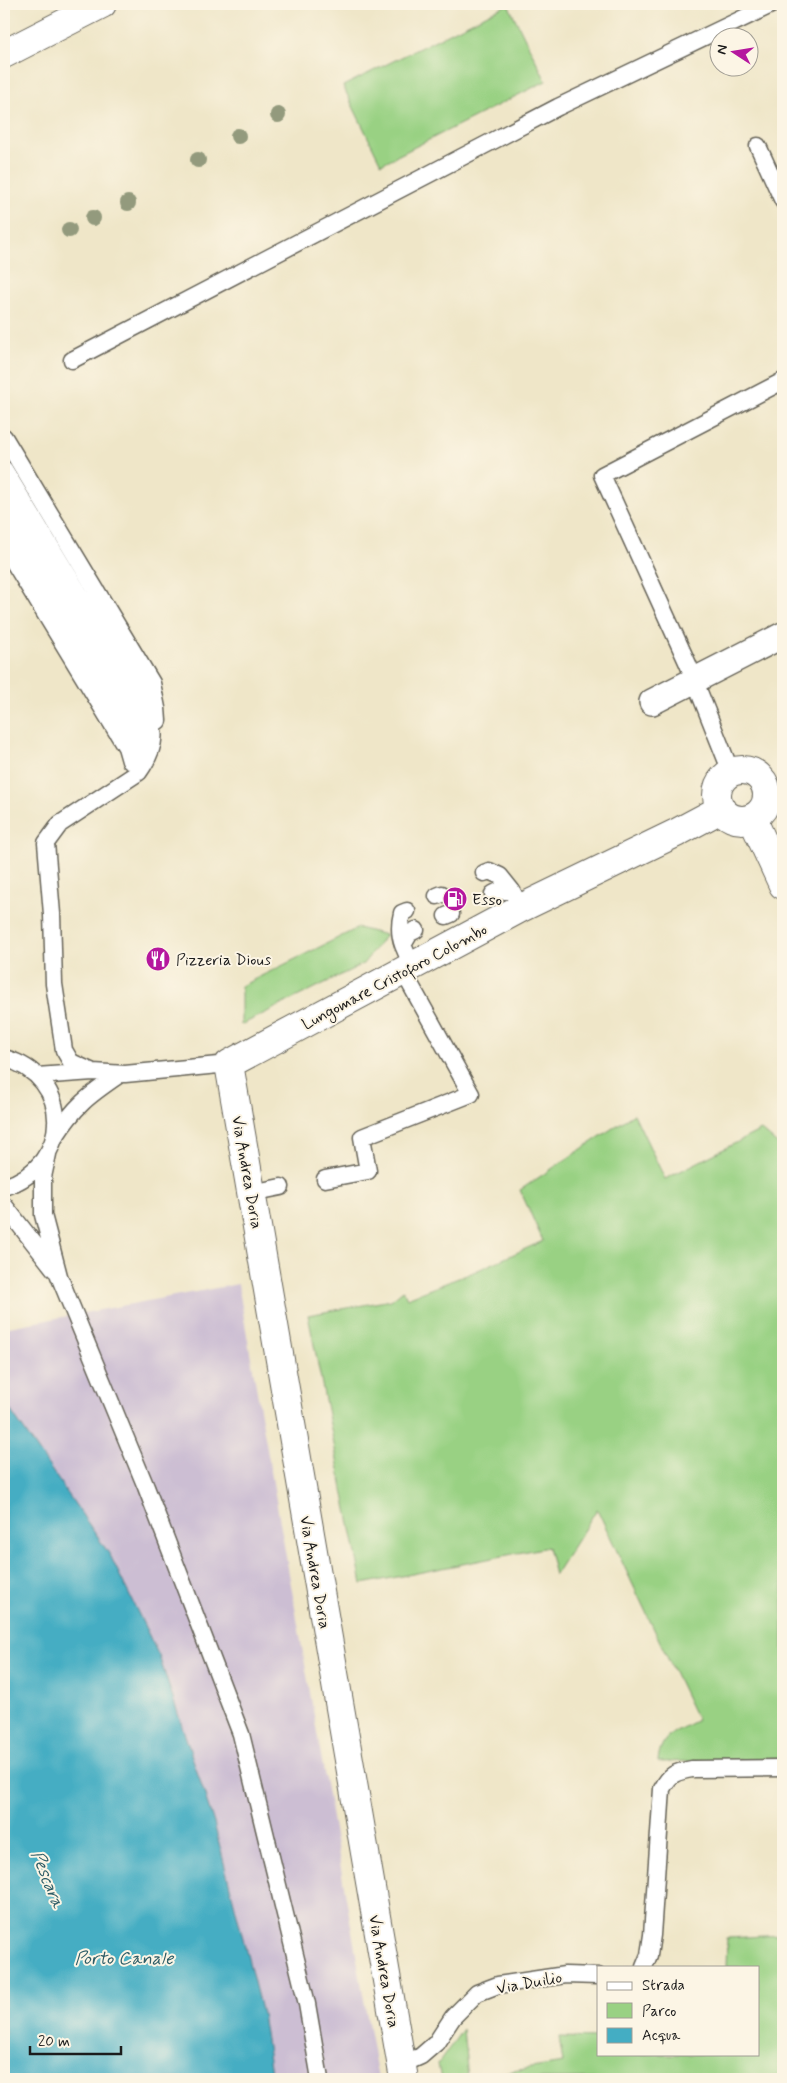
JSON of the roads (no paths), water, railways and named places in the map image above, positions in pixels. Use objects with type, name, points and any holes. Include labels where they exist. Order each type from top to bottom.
[{"type":"street","points":[[4,54],[102,4]]},
{"type":"street","points":[[652,702],[783,635]]},
{"type":"street","points":[[747,771],[761,779],[774,782],[766,794],[763,808],[752,818],[745,820],[732,818],[721,809],[717,801],[720,784],[731,772],[747,771]]},
{"type":"street","name":"Lungomare Cristoforo Colombo","points":[[229,1064],[406,960],[517,899],[676,833],[721,809]]},
{"type":"street","points":[[752,818],[783,885]]},
{"type":"street","name":"Via Andrea Doria","points":[[229,1064],[403,2072]]},
{"type":"lane","points":[[72,360],[558,107],[773,4]]},
{"type":"lane","points":[[758,146],[783,201]]},
{"type":"lane","points":[[731,772],[694,680],[602,475],[783,381]]},
{"type":"lane","points":[[4,437],[152,683],[157,708],[157,731],[152,747],[134,775],[60,824],[46,843],[52,914],[54,984],[64,1050],[71,1062],[92,1072]]},
{"type":"lane","points":[[4,468],[144,700],[152,722],[152,747]]},
{"type":"lane","points":[[4,496],[132,707],[152,747]]},
{"type":"lane","points":[[4,520],[122,714],[138,751],[134,775]]},
{"type":"lane","points":[[4,546],[126,747],[134,775]]},
{"type":"lane","points":[[484,873],[489,871],[500,876],[517,899]]},
{"type":"lane","points":[[493,894],[499,891],[517,899]]},
{"type":"lane","points":[[325,1179],[368,1172],[362,1137],[471,1094],[406,960],[400,935],[400,925],[402,913],[407,911]]},
{"type":"lane","points":[[406,960],[410,933],[416,930]]},
{"type":"lane","points":[[4,1058],[27,1067],[38,1076],[48,1090],[54,1105],[56,1121],[54,1138]]},
{"type":"lane","points":[[38,1076],[92,1072],[119,1074],[229,1064]]},
{"type":"lane","points":[[119,1074],[87,1097],[69,1115],[54,1138],[43,1177],[44,1214],[59,1276],[146,1486],[241,1734],[307,2004],[320,2079]]},
{"type":"lane","points":[[4,1187],[20,1182],[36,1170],[48,1154]]},
{"type":"lane","points":[[251,1193],[281,1187]]},
{"type":"lane","points":[[4,1205],[59,1276]]},
{"type":"lane","points":[[644,1966],[649,1956],[652,1935],[662,1789],[668,1777],[680,1771],[692,1769],[783,1768]]},
{"type":"lane","name":"Via Duilio","points":[[403,2072],[436,2043],[453,2017],[477,1993],[498,1985],[566,1975],[597,1976]]},
{"type":"water","name":"Porto Canale","points":[[4,1401],[110,1555],[159,1656],[214,1823],[262,2014],[272,2079],[4,2079]]},
{"type":"place","name":"Esso","points":[[455,899]]},
{"type":"place","name":"Pizzeria Dious","points":[[158,959]]},
{"type":"water label","name":"Pescara","points":[[48,1879]]}]
